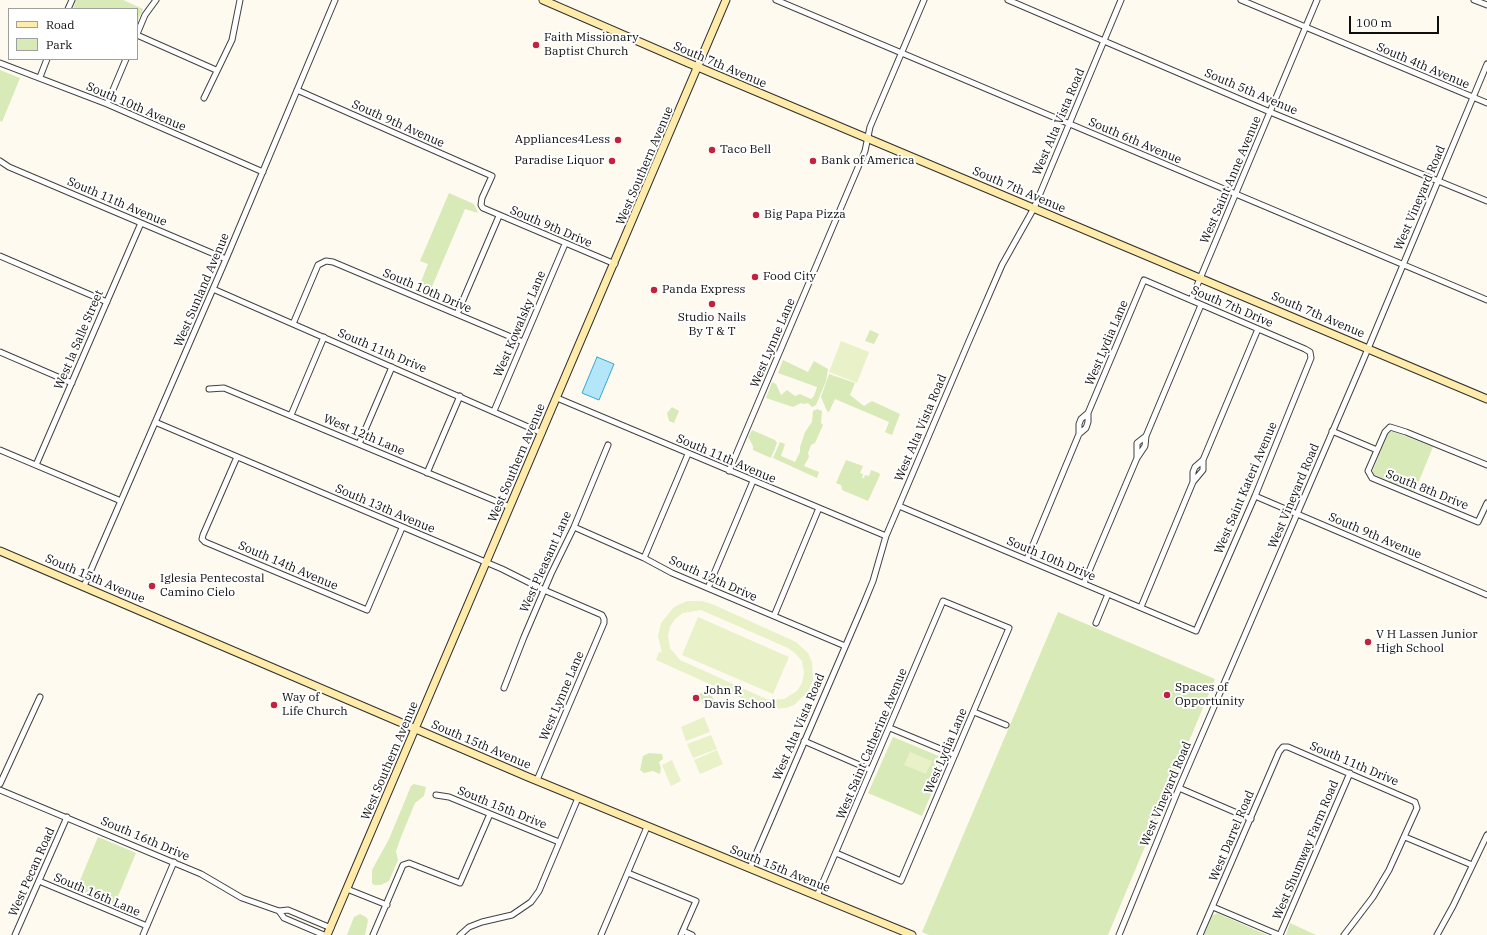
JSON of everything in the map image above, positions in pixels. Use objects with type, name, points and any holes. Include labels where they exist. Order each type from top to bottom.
[{"type":"main road","name":"South 7th Avenue","points":[[543,0],[698,67],[1487,399]]},
{"type":"main road","name":"West Southern Avenue","points":[[328,935],[615,264],[726,0]]},
{"type":"main road","name":"South 15th Avenue","points":[[0,551],[578,798],[912,935]]},
{"type":"street","points":[[138,32],[145,15],[156,0]]},
{"type":"street","points":[[204,98],[216,70],[221,65],[232,40],[240,0]]},
{"type":"street","name":"West Sunland Avenue","points":[[84,586],[226,259],[335,0]]},
{"type":"street","name":"South 6th Avenue","points":[[776,0],[1487,300]]},
{"type":"street","name":"West Lynne Lane","points":[[729,471],[865,151],[869,139],[870,127],[924,0]]},
{"type":"street","name":"South 5th Avenue","points":[[1008,0],[1270,112],[1487,201]]},
{"type":"street","name":"West Alta Vista Road","points":[[750,868],[873,581],[886,536],[1002,265],[1034,208],[1122,0]]},
{"type":"street","name":"South 4th Avenue","points":[[1241,0],[1487,103]]},
{"type":"street","name":"West Saint Anne Avenue","points":[[1191,300],[1317,0]]},
{"type":"street","points":[[1474,0],[1487,5]]},
{"type":"street","points":[[138,35],[216,70]]},
{"type":"street","points":[[40,77],[47,60]]},
{"type":"street","points":[[107,104],[126,60]]},
{"type":"street","name":"South 10th Avenue","points":[[0,63],[40,77],[107,104],[263,172]]},
{"type":"street","name":"West Vineyard Road","points":[[1119,935],[1179,788],[1368,349],[1487,64]]},
{"type":"street","name":"South 9th Avenue","points":[[297,90],[492,176],[482,198],[481,205]]},
{"type":"street","name":"South 11th Avenue","points":[[0,161],[9,167],[226,259]]},
{"type":"street","name":"South 9th Drive","points":[[481,205],[486,210],[499,216],[615,264]]},
{"type":"street","points":[[457,314],[499,216]]},
{"type":"street","name":"West la Salle Street","points":[[36,465],[141,223]]},
{"type":"street","name":"West Kowalsky Lane","points":[[494,411],[565,244]]},
{"type":"street","points":[[0,256],[107,302]]},
{"type":"street","name":"South 10th Drive","points":[[293,324],[316,269],[322,262],[333,262],[523,342]]},
{"type":"street","name":"South 7th Drive","points":[[1144,280],[1305,348],[1310,352]]},
{"type":"street","name":"West Lydia Lane","points":[[1027,559],[1080,434],[1088,422],[1088,413],[1144,280]]},
{"type":"street","name":"South 11th Drive","points":[[213,289],[542,433]]},
{"type":"street","points":[[1084,583],[1137,458],[1145,446],[1146,436],[1201,305]]},
{"type":"street","points":[[1141,607],[1193,482],[1201,475],[1203,460],[1258,329]]},
{"type":"street","points":[[291,415],[324,337]]},
{"type":"street","points":[[0,352],[72,383]]},
{"type":"street","name":"West Saint Kateri Avenue","points":[[1196,631],[1255,496],[1311,358],[1310,352]]},
{"type":"street","points":[[359,444],[392,367]]},
{"type":"street","name":"West 12th Lane","points":[[209,390],[224,388],[510,507]]},
{"type":"street","points":[[427,473],[460,396]]},
{"type":"street","name":"South 11th Avenue","points":[[557,398],[886,536]]},
{"type":"street","name":"South 13th Avenue","points":[[155,422],[486,563],[600,614],[604,618]]},
{"type":"street","points":[[1332,431],[1377,450],[1385,432],[1390,427],[1406,432],[1487,466]]},
{"type":"street","points":[[1137,458],[1137,443],[1146,436]]},
{"type":"street","name":"West Pleasant Lane","points":[[504,688],[508,674],[544,590],[574,527],[608,445]]},
{"type":"street","points":[[0,450],[121,501]]},
{"type":"street","name":"South 8th Drive","points":[[1377,450],[1368,469],[1369,476],[1372,478],[1478,522],[1487,503]]},
{"type":"street","points":[[644,558],[688,454]]},
{"type":"street","name":"South 14th Avenue","points":[[237,457],[202,539],[367,610],[402,528]]},
{"type":"street","points":[[708,588],[753,481]]},
{"type":"street","name":"South 9th Avenue","points":[[1255,496],[1487,595]]},
{"type":"street","name":"South 10th Drive","points":[[899,506],[1196,631]]},
{"type":"street","points":[[774,616],[819,508]]},
{"type":"street","name":"South 12th Drive","points":[[574,527],[708,588],[845,646]]},
{"type":"street","points":[[1096,623],[1108,594]]},
{"type":"street","name":"West Lydia Lane","points":[[836,853],[901,881],[974,712],[1009,628],[943,600]]},
{"type":"street","name":"West Saint Catherine Avenue","points":[[817,896],[890,728],[943,600]]},
{"type":"street","name":"West Lynne Lane","points":[[537,780],[604,618]]},
{"type":"street","points":[[0,784],[40,697]]},
{"type":"street","points":[[974,712],[1006,726]]},
{"type":"street","points":[[890,728],[955,755]]},
{"type":"street","points":[[804,741],[871,770]]},
{"type":"street","name":"South 11th Drive","points":[[1284,747],[1288,747],[1350,773],[1415,802],[1416,808],[1405,837]]},
{"type":"street","name":"West Darrel Road","points":[[1200,935],[1280,752],[1284,747]]},
{"type":"street","name":"West Shumway Farm Road","points":[[1280,935],[1350,773]]},
{"type":"street","points":[[1179,788],[1251,818]]},
{"type":"street","name":"South 16th Drive","points":[[0,790],[174,862],[211,879],[242,898],[279,911],[288,910],[331,928]]},
{"type":"street","name":"South 15th Drive","points":[[436,795],[450,797],[559,842]]},
{"type":"street","points":[[460,935],[469,927],[482,922],[512,915],[531,902],[539,890],[578,798]]},
{"type":"street","points":[[373,935],[406,863],[460,883],[490,814]]},
{"type":"street","name":"West Pecan Road","points":[[16,935],[68,817]]},
{"type":"street","points":[[601,935],[647,827]]},
{"type":"street","points":[[1437,935],[1453,906],[1487,835]]},
{"type":"street","points":[[1344,935],[1381,884],[1405,837],[1472,865]]},
{"type":"street","points":[[143,935],[174,862]]},
{"type":"street","points":[[628,873],[696,901],[682,933],[692,935]]},
{"type":"street","name":"South 16th Lane","points":[[39,881],[146,926]]},
{"type":"street","points":[[347,889],[387,905]]},
{"type":"street","points":[[1212,907],[1280,935]]},
{"type":"street","name":"South 16th Drive","points":[[279,911],[284,918],[324,935]]},
{"type":"street","points":[[298,924],[301,915]]},
{"type":"green space","points":[[76,0],[123,0],[143,9],[138,20],[138,8],[73,8]]},
{"type":"green space","points":[[0,70],[20,78],[2,122],[0,121]]},
{"type":"green space","points":[[449,193],[474,204],[478,213],[465,209],[428,296],[417,292],[428,264],[420,261]]},
{"type":"green space","points":[[870,330],[879,334],[874,344],[865,341]]},
{"type":"green space","points":[[841,341],[869,352],[857,383],[829,372]]},
{"type":"green space","points":[[783,360],[808,372],[814,361],[828,369],[826,381],[816,405],[812,407],[808,403],[801,403],[793,407],[766,398],[772,382],[776,384],[781,395],[787,390],[795,396],[800,394],[811,399],[814,396],[817,387],[778,373]]},
{"type":"green space","points":[[829,374],[855,383],[850,395],[864,406],[872,401],[900,414],[892,435],[885,432],[889,422],[835,399],[829,412],[827,411],[821,397]]},
{"type":"green space","points":[[672,407],[679,411],[674,423],[669,421],[667,413]]},
{"type":"green space","points":[[817,409],[822,411],[821,423],[823,425],[815,443],[811,445],[808,453],[809,457],[804,466],[819,472],[817,478],[773,458],[780,442],[785,444],[781,456],[795,462],[800,452],[800,447],[805,432],[812,422],[813,411]]},
{"type":"green space","points":[[752,430],[775,440],[777,443],[771,458],[753,450],[753,446],[748,437]]},
{"type":"green space","points":[[1392,431],[1433,447],[1414,493],[1373,474],[1373,470],[1388,434]]},
{"type":"green space","points":[[846,460],[863,466],[860,473],[863,474],[862,478],[864,478],[865,475],[869,476],[871,470],[879,473],[880,475],[868,501],[842,490],[841,485],[836,483]]},
{"type":"green space","points":[[687,601],[702,601],[712,604],[796,642],[808,653],[812,662],[813,680],[808,692],[794,705],[786,708],[770,709],[761,707],[656,660],[659,652],[662,653],[658,636],[661,623],[674,607]],"holes":[[[701,610],[788,648],[802,661],[804,673],[802,683],[797,691],[784,699],[771,700],[680,660],[670,648],[668,636],[670,627],[675,619],[683,613]]]},
{"type":"green space","points":[[1058,612],[1215,679],[1108,935],[929,935],[922,932]]},
{"type":"green space","points":[[698,617],[789,657],[773,694],[682,655]]},
{"type":"green space","points":[[709,689],[715,703],[705,708],[699,694]]},
{"type":"green space","points":[[704,717],[710,732],[686,741],[681,727]]},
{"type":"green space","points":[[711,735],[717,749],[693,758],[687,744]]},
{"type":"green space","points":[[893,737],[946,759],[922,816],[868,793]]},
{"type":"green space","points":[[717,750],[723,764],[700,774],[694,760]]},
{"type":"green space","points":[[910,752],[932,761],[926,774],[904,765]]},
{"type":"green space","points":[[649,753],[662,754],[663,759],[659,762],[661,768],[660,774],[653,771],[644,773],[640,770],[643,756]]},
{"type":"green space","points":[[672,760],[681,781],[671,786],[662,765]]},
{"type":"green space","points":[[414,784],[426,787],[424,796],[415,803],[401,837],[396,851],[398,860],[389,881],[381,885],[374,885],[372,883],[372,870],[389,839],[411,786]]},
{"type":"green space","points":[[98,837],[136,853],[114,906],[76,890]]},
{"type":"green space","points":[[1217,913],[1267,935],[1204,935],[1212,916]]},
{"type":"green space","points":[[360,914],[368,920],[365,935],[347,935],[354,917]]},
{"type":"green space","points":[[1290,923],[1316,935],[1286,935]]},
{"type":"water","points":[[597,357],[614,364],[599,400],[582,393]]},
{"type":"place","name":"Faith Missionary Baptist Church","points":[[536,45]]},
{"type":"place","name":"Appliances4Less","points":[[618,140]]},
{"type":"place","name":"Taco Bell","points":[[712,150]]},
{"type":"place","name":"Paradise Liquor","points":[[612,161]]},
{"type":"place","name":"Bank of America","points":[[813,161]]},
{"type":"place","name":"Big Papa Pizza","points":[[756,215]]},
{"type":"place","name":"Food City","points":[[755,277]]},
{"type":"place","name":"Panda Express","points":[[654,290]]},
{"type":"place","name":"Studio Nails By T & T","points":[[712,304]]},
{"type":"place","name":"Iglesia Pentecostal Camino Cielo","points":[[152,586]]},
{"type":"place","name":"V H Lassen Junior High School","points":[[1368,642]]},
{"type":"place","name":"Spaces of Opportunity","points":[[1167,695]]},
{"type":"place","name":"John R Davis School","points":[[696,698]]},
{"type":"place","name":"Way of Life Church","points":[[274,705]]}]
